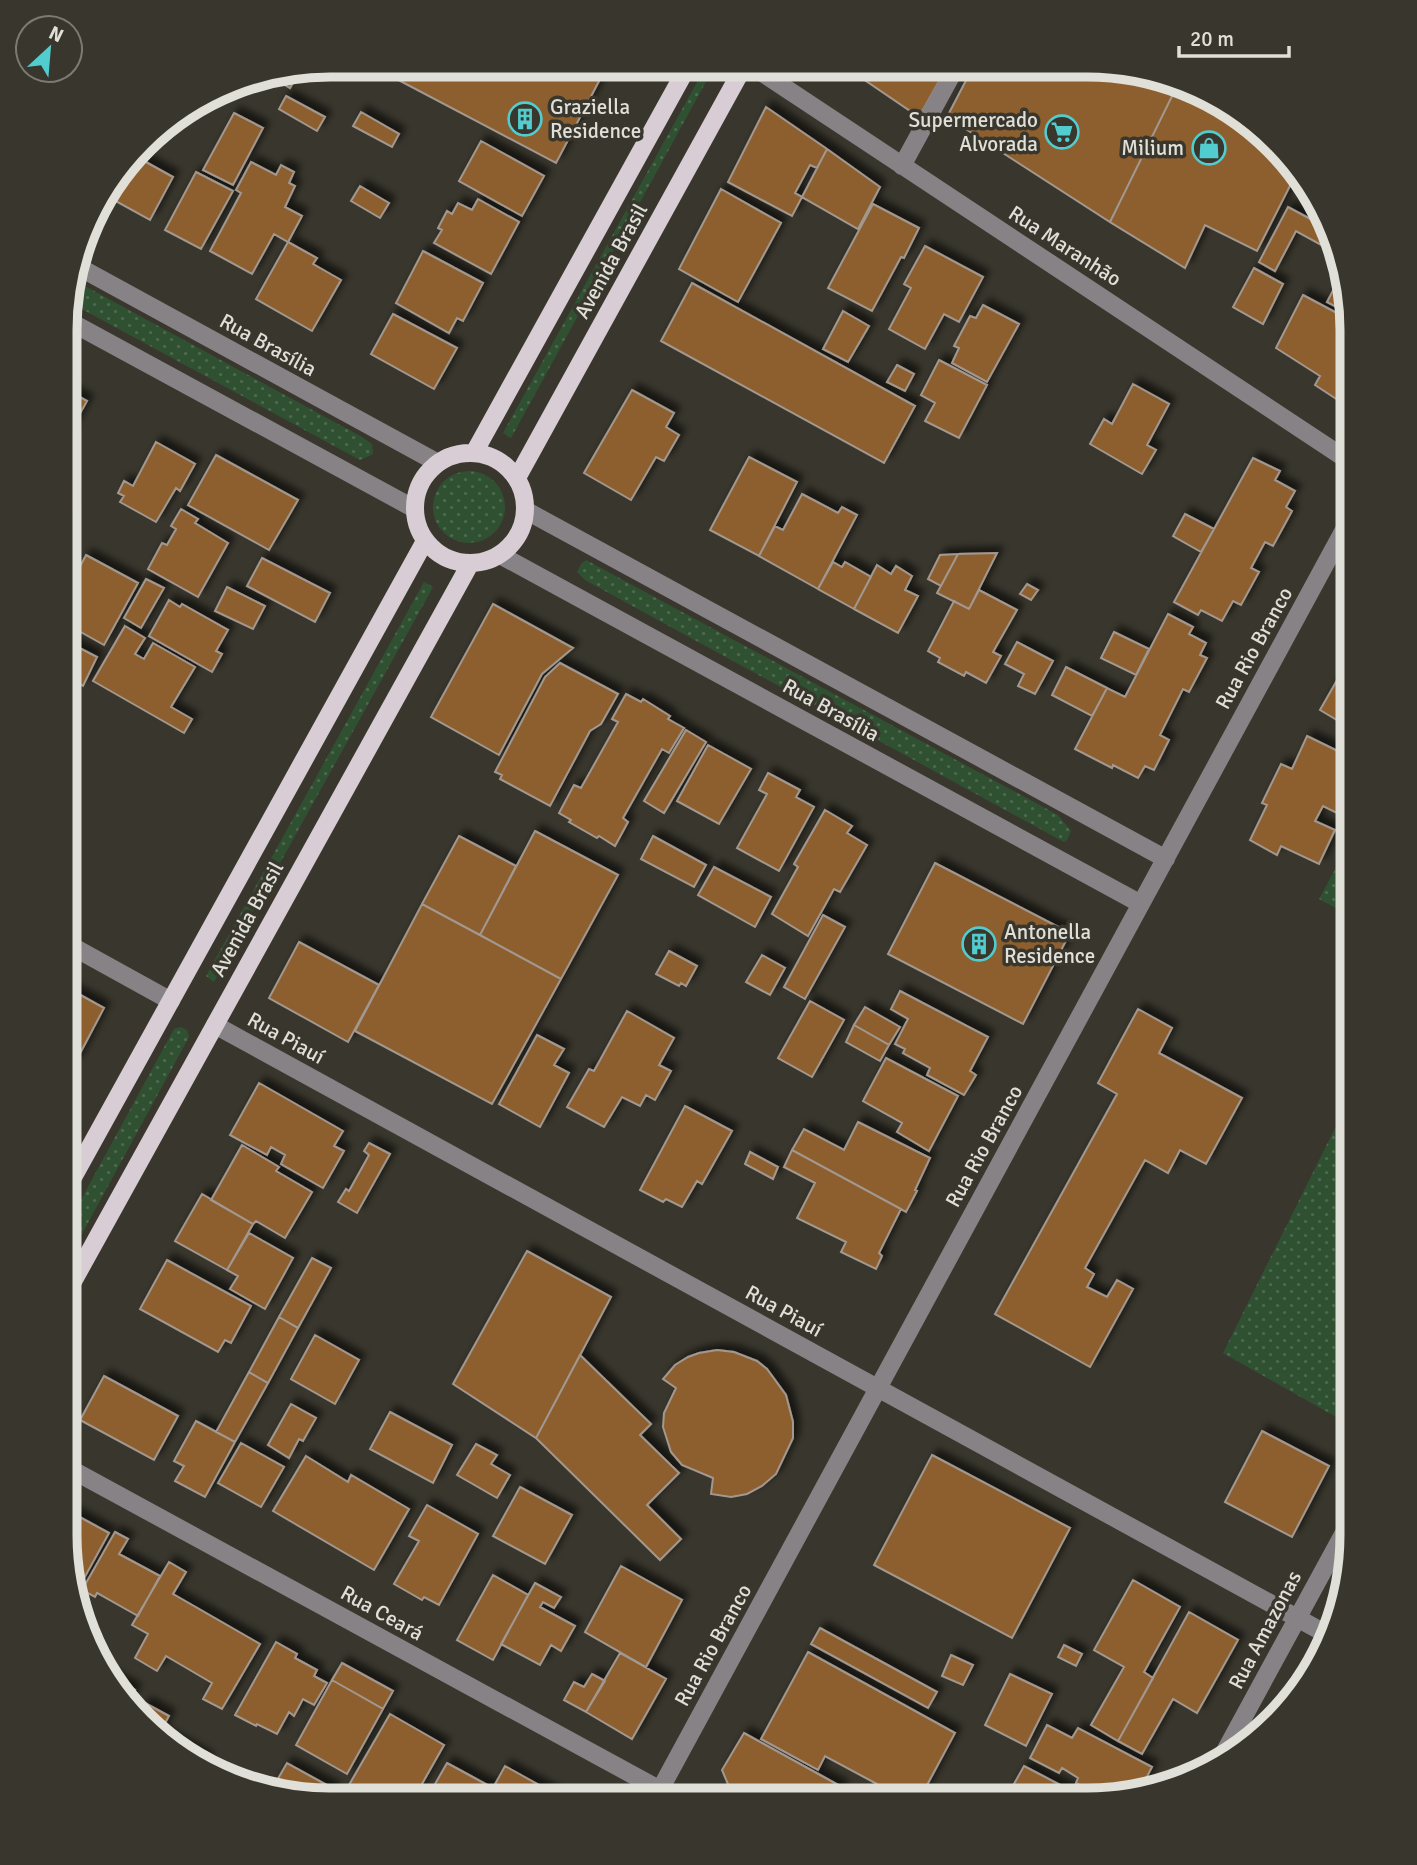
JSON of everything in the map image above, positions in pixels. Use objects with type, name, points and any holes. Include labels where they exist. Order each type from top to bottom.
[{"type":"main road","name":"Avenida Brasil","points":[[474,453],[682,77]]},
{"type":"main road","name":"Avenida Brasil","points":[[517,478],[738,77]]},
{"type":"main road","points":[[474,453],[490,457],[504,465],[517,478],[523,492],[525,510],[522,527],[514,542],[500,555],[470,564],[452,561],[437,553],[419,530],[413,508],[425,474],[438,463],[455,455],[474,453]]},
{"type":"main road","name":"Avenida Brasil","points":[[77,1170],[425,541]]},
{"type":"main road","name":"Avenida Brasil","points":[[77,1274],[470,564]]},
{"type":"street","name":"Rua Maranhão","points":[[768,77],[1340,455]]},
{"type":"street","points":[[902,166],[951,77]]},
{"type":"street","name":"Rua Brasília","points":[[84,271],[438,463]]},
{"type":"street","points":[[77,326],[413,508]]},
{"type":"street","name":"Rua Brasília","points":[[525,510],[1166,859]]},
{"type":"street","name":"Rua Rio Branco","points":[[660,1788],[1340,537]]},
{"type":"street","name":"Rua Brasília","points":[[500,555],[1141,904]]},
{"type":"street","points":[[77,949],[171,1001]]},
{"type":"street","name":"Rua Piauí","points":[[215,1025],[1321,1631]]},
{"type":"street","name":"Rua Ceará","points":[[77,1473],[646,1788]]},
{"type":"street","name":"Rua Amazonas","points":[[1228,1745],[1340,1540]]},
{"type":"green space","points":[[700,77],[709,77],[511,438],[503,433]]},
{"type":"green space","points":[[81,284],[362,437],[372,444],[373,454],[360,460],[78,307]]},
{"type":"green space","points":[[469,471],[489,477],[499,487],[505,507],[499,527],[489,537],[469,543],[449,537],[439,527],[433,507],[439,487],[449,477]]},
{"type":"green space","points":[[586,560],[1058,815],[1071,831],[1067,840],[1062,841],[585,580],[577,572]]},
{"type":"green space","points":[[424,582],[433,587],[214,982],[206,976]]},
{"type":"green space","points":[[1340,860],[1340,910],[1319,899]]},
{"type":"green space","points":[[181,1027],[187,1030],[189,1037],[77,1243],[77,1207],[174,1029]]},
{"type":"green space","points":[[1340,1118],[1340,1419],[1223,1353]]},
{"type":"building","name":"Graziella Residence","points":[[393,77],[601,77],[556,163]]},
{"type":"building","points":[[860,77],[941,77],[919,117]]},
{"type":"building","name":"Supermercado Alvorada","points":[[968,77],[1120,79],[1174,92],[1110,222],[947,117]]},
{"type":"building","points":[[295,79],[290,88],[280,82]]},
{"type":"building","name":"Milium","points":[[1174,92],[1214,111],[1241,129],[1266,151],[1292,182],[1257,251],[1205,225],[1185,268],[1110,222]]},
{"type":"building","points":[[286,96],[325,117],[317,131],[279,109]]},
{"type":"building","points":[[766,107],[827,149],[817,168],[810,165],[795,193],[802,197],[792,216],[728,182]]},
{"type":"building","points":[[361,112],[399,134],[392,147],[353,126]]},
{"type":"building","points":[[234,113],[263,128],[233,185],[203,170]]},
{"type":"building","points":[[481,141],[544,176],[522,216],[459,181]]},
{"type":"building","points":[[827,149],[880,187],[858,229],[802,197]]},
{"type":"building","points":[[143,160],[173,177],[150,220],[113,200]]},
{"type":"building","points":[[251,162],[276,175],[281,165],[294,172],[289,183],[295,186],[285,207],[302,216],[288,242],[274,234],[252,274],[210,251],[241,193],[236,190]]},
{"type":"building","points":[[196,172],[233,191],[201,249],[165,230]]},
{"type":"building","points":[[360,186],[389,203],[380,218],[351,201]]},
{"type":"building","points":[[721,189],[781,223],[738,302],[679,269]]},
{"type":"building","points":[[478,199],[519,222],[491,274],[434,243],[442,230],[438,228],[447,211],[452,214],[458,203],[472,210]]},
{"type":"building","points":[[873,204],[919,228],[872,311],[828,288]]},
{"type":"building","points":[[1288,207],[1316,222],[1327,248],[1296,231],[1275,271],[1259,262]]},
{"type":"building","points":[[288,242],[317,258],[313,264],[341,280],[312,331],[256,299]]},
{"type":"building","points":[[925,246],[983,277],[959,322],[944,314],[925,349],[889,329],[911,288],[904,284]]},
{"type":"building","points":[[423,251],[483,283],[463,321],[457,318],[449,333],[396,303]]},
{"type":"building","points":[[1254,268],[1283,284],[1263,324],[1233,307]]},
{"type":"building","points":[[692,283],[915,406],[884,463],[661,341]]},
{"type":"building","points":[[1336,285],[1339,308],[1327,302]]},
{"type":"building","points":[[1303,295],[1339,314],[1340,401],[1315,385],[1320,376],[1276,348]]},
{"type":"building","points":[[983,305],[1019,324],[987,382],[952,363],[959,348],[954,346],[970,316],[976,318]]},
{"type":"building","points":[[843,311],[869,326],[848,362],[823,349]]},
{"type":"building","points":[[393,314],[457,348],[434,389],[371,354]]},
{"type":"building","points":[[939,360],[987,385],[959,438],[925,421],[935,403],[921,395]]},
{"type":"building","points":[[897,365],[914,374],[905,391],[887,382]]},
{"type":"building","points":[[1133,384],[1169,404],[1147,445],[1156,450],[1142,474],[1090,444],[1104,419],[1112,424]]},
{"type":"building","points":[[632,390],[674,413],[666,427],[679,435],[664,461],[656,457],[631,500],[584,473]]},
{"type":"building","points":[[77,396],[87,401],[77,419]]},
{"type":"building","points":[[156,442],[195,464],[180,491],[176,488],[156,522],[120,502],[124,496],[118,493],[124,481],[133,486]]},
{"type":"building","points":[[216,455],[298,500],[269,550],[188,505]]},
{"type":"building","points":[[749,457],[797,482],[759,556],[710,530]]},
{"type":"building","points":[[1253,458],[1280,471],[1275,480],[1295,491],[1286,507],[1292,511],[1273,546],[1265,542],[1251,568],[1259,572],[1241,605],[1233,601],[1222,621],[1201,610],[1198,615],[1174,602]]},
{"type":"building","points":[[802,494],[838,513],[842,507],[857,515],[818,589],[759,556],[775,526],[783,530]]},
{"type":"building","points":[[181,509],[198,519],[195,523],[228,543],[198,597],[148,569],[162,543],[167,545],[176,529],[171,526]]},
{"type":"building","points":[[1185,514],[1214,529],[1201,552],[1173,536]]},
{"type":"building","points":[[997,553],[969,609],[937,593],[958,554]]},
{"type":"building","points":[[958,554],[941,586],[928,579],[940,555]]},
{"type":"building","points":[[86,555],[138,583],[104,645],[77,630],[77,572]]},
{"type":"building","points":[[262,558],[330,593],[315,622],[247,586]]},
{"type":"building","points":[[833,562],[842,567],[845,562],[871,577],[854,609],[818,589]]},
{"type":"building","points":[[877,565],[891,574],[896,566],[912,576],[905,590],[918,596],[898,633],[854,609]]},
{"type":"building","points":[[146,579],[164,588],[141,628],[124,618]]},
{"type":"building","points":[[1027,584],[1038,590],[1031,600],[1020,594]]},
{"type":"building","points":[[227,587],[265,606],[253,629],[215,611]]},
{"type":"building","points":[[979,590],[1017,610],[993,652],[1001,656],[986,683],[966,672],[964,676],[938,662],[940,658],[928,651],[954,601],[969,609]]},
{"type":"building","points":[[169,600],[180,607],[182,604],[228,630],[216,651],[222,654],[212,672],[149,636]]},
{"type":"building","points":[[493,604],[573,648],[542,674],[499,755],[431,717]]},
{"type":"building","points":[[1168,614],[1193,627],[1189,634],[1206,643],[1200,655],[1207,658],[1189,692],[1183,689],[1160,735],[1169,740],[1154,770],[1145,766],[1138,778],[1075,749],[1107,688],[1125,697]]},
{"type":"building","points":[[125,626],[145,638],[135,654],[144,659],[153,643],[195,667],[171,707],[192,719],[184,733],[93,681]]},
{"type":"building","points":[[1114,632],[1149,649],[1136,675],[1101,658]]},
{"type":"building","points":[[1017,642],[1053,661],[1035,694],[1018,686],[1024,674],[1005,664]]},
{"type":"building","points":[[77,647],[97,657],[83,686],[77,683]]},
{"type":"building","points":[[560,663],[618,694],[601,724],[590,731],[550,806],[500,779],[502,775],[495,772],[545,677]]},
{"type":"building","points":[[1066,667],[1107,688],[1092,716],[1052,695]]},
{"type":"building","points":[[1340,675],[1340,722],[1320,710]]},
{"type":"building","points":[[626,694],[641,702],[643,699],[684,728],[669,753],[662,749],[623,818],[628,822],[615,846],[569,822],[571,820],[559,813],[574,785],[581,788],[618,722],[612,719]]},
{"type":"building","points":[[686,730],[706,742],[664,813],[644,801]]},
{"type":"building","points":[[1307,736],[1340,752],[1340,814],[1323,806],[1315,821],[1335,830],[1319,864],[1281,846],[1277,855],[1250,840],[1267,805],[1262,803],[1281,764],[1292,769]]},
{"type":"building","points":[[708,745],[751,769],[719,824],[677,801]]},
{"type":"building","points":[[768,773],[800,790],[796,797],[814,807],[779,871],[737,848],[767,794],[759,790]]},
{"type":"building","points":[[825,810],[852,826],[847,833],[867,845],[840,892],[834,889],[808,936],[772,914],[798,867],[794,864]]},
{"type":"building","points":[[535,831],[618,875],[561,979],[480,935]]},
{"type":"building","points":[[459,836],[516,866],[480,935],[422,904]]},
{"type":"building","points":[[653,836],[706,865],[694,887],[641,859]]},
{"type":"building","name":"Antonella Residence","points":[[935,863],[1070,933],[1023,1024],[888,954]]},
{"type":"building","points":[[714,867],[771,897],[755,927],[698,895]]},
{"type":"building","points":[[422,904],[561,979],[492,1104],[355,1031]]},
{"type":"building","points":[[823,915],[845,927],[805,999],[784,987]]},
{"type":"building","points":[[299,942],[379,985],[348,1042],[269,998]]},
{"type":"building","points":[[669,951],[697,966],[686,986],[681,983],[679,986],[656,974]]},
{"type":"building","points":[[762,955],[785,968],[770,995],[746,982]]},
{"type":"building","points":[[900,991],[988,1037],[970,1071],[976,1075],[964,1095],[927,1075],[930,1068],[903,1053],[905,1049],[895,1044],[908,1019],[891,1009]]},
{"type":"building","points":[[77,993],[104,1008],[77,1059]]},
{"type":"building","points":[[810,1001],[844,1020],[812,1077],[778,1058]]},
{"type":"building","points":[[865,1007],[900,1027],[889,1045],[854,1025]]},
{"type":"building","points":[[1138,1009],[1172,1028],[1159,1053],[1242,1098],[1206,1164],[1180,1150],[1168,1173],[1145,1160],[1085,1268],[1094,1274],[1087,1287],[1107,1297],[1117,1280],[1133,1289],[1090,1367],[995,1314],[1117,1094],[1098,1083]]},
{"type":"building","points":[[627,1011],[674,1038],[659,1065],[671,1071],[655,1100],[646,1095],[640,1106],[622,1097],[604,1127],[567,1107],[589,1069],[594,1071]]},
{"type":"building","points":[[854,1025],[889,1045],[880,1061],[846,1042]]},
{"type":"building","points":[[537,1035],[564,1049],[554,1065],[569,1073],[540,1127],[499,1104]]},
{"type":"building","points":[[886,1058],[958,1096],[929,1151],[897,1132],[902,1123],[863,1101]]},
{"type":"building","points":[[259,1083],[343,1131],[334,1146],[344,1151],[323,1188],[281,1164],[285,1155],[271,1147],[267,1155],[230,1135]]},
{"type":"building","points":[[685,1106],[732,1131],[702,1184],[697,1181],[682,1207],[666,1199],[663,1202],[640,1190]]},
{"type":"building","points":[[858,1122],[930,1158],[906,1212],[792,1150],[804,1129],[844,1150]]},
{"type":"building","points":[[369,1143],[390,1154],[357,1213],[338,1202],[346,1189],[349,1191],[369,1155],[364,1151]]},
{"type":"building","points":[[242,1145],[279,1167],[276,1171],[312,1192],[285,1238],[256,1221],[253,1224],[211,1200]]},
{"type":"building","points":[[792,1150],[901,1209],[879,1253],[882,1256],[876,1269],[841,1252],[846,1242],[797,1218],[815,1183],[784,1167]]},
{"type":"building","points":[[750,1152],[778,1167],[773,1179],[745,1164]]},
{"type":"building","points":[[202,1194],[253,1224],[227,1270],[175,1241]]},
{"type":"building","points":[[249,1233],[293,1258],[265,1309],[230,1289],[238,1276],[227,1270]]},
{"type":"building","points":[[527,1251],[611,1297],[536,1438],[453,1384]]},
{"type":"building","points":[[312,1258],[331,1268],[298,1328],[279,1317]]},
{"type":"building","points":[[167,1260],[251,1306],[231,1343],[225,1340],[218,1352],[140,1309]]},
{"type":"building","points":[[279,1317],[298,1328],[268,1383],[249,1372]]},
{"type":"building","points":[[315,1335],[359,1360],[335,1404],[291,1379]]},
{"type":"building","points":[[717,1350],[734,1352],[757,1361],[767,1369],[786,1395],[793,1422],[793,1438],[776,1474],[747,1494],[731,1497],[711,1494],[713,1478],[682,1465],[671,1452],[663,1427],[664,1413],[676,1388],[663,1379],[675,1365],[688,1357]]},
{"type":"building","points":[[580,1355],[651,1424],[640,1435],[679,1473],[647,1505],[681,1539],[660,1560],[536,1438]]},
{"type":"building","points":[[249,1372],[268,1383],[235,1442],[216,1432]]},
{"type":"building","points":[[104,1376],[178,1416],[154,1460],[80,1420]]},
{"type":"building","points":[[291,1404],[316,1418],[303,1441],[299,1439],[289,1458],[268,1445]]},
{"type":"building","points":[[390,1412],[452,1445],[433,1483],[370,1449]]},
{"type":"building","points":[[196,1421],[235,1442],[205,1497],[175,1481],[184,1466],[174,1461]]},
{"type":"building","points":[[1262,1431],[1329,1466],[1292,1537],[1225,1502]]},
{"type":"building","points":[[241,1443],[284,1467],[261,1507],[218,1483]]},
{"type":"building","points":[[476,1444],[497,1455],[491,1464],[510,1475],[497,1498],[457,1475]]},
{"type":"building","points":[[932,1455],[1070,1528],[1012,1638],[874,1565]]},
{"type":"building","points":[[306,1456],[348,1482],[351,1475],[409,1509],[374,1570],[273,1511]]},
{"type":"building","points":[[520,1487],[572,1515],[545,1564],[493,1536]]},
{"type":"building","points":[[427,1505],[478,1534],[439,1605],[424,1597],[422,1600],[394,1584],[419,1541],[409,1536]]},
{"type":"building","points":[[77,1516],[109,1533],[82,1582],[79,1568]]},
{"type":"building","points":[[115,1532],[128,1539],[119,1554],[160,1576],[138,1616],[97,1593],[95,1597],[83,1588]]},
{"type":"building","points":[[169,1562],[186,1572],[173,1594],[260,1644],[222,1709],[203,1699],[212,1683],[166,1656],[157,1671],[135,1658],[148,1634],[132,1625]]},
{"type":"building","points":[[621,1566],[682,1600],[646,1667],[585,1632]]},
{"type":"building","points":[[493,1575],[528,1595],[493,1660],[457,1640]]},
{"type":"building","points":[[1133,1580],[1180,1607],[1144,1672],[1153,1678],[1118,1741],[1091,1725],[1124,1667],[1094,1650]]},
{"type":"building","points":[[535,1583],[561,1597],[554,1608],[543,1602],[540,1607],[575,1626],[561,1651],[551,1645],[540,1665],[501,1644]]},
{"type":"building","points":[[1189,1612],[1238,1640],[1197,1713],[1173,1699],[1142,1754],[1118,1741]]},
{"type":"building","points":[[820,1628],[937,1692],[928,1708],[811,1644]]},
{"type":"building","points":[[276,1642],[297,1654],[295,1658],[317,1670],[314,1676],[327,1683],[314,1705],[303,1699],[294,1716],[289,1712],[277,1734],[235,1715]]},
{"type":"building","points":[[1064,1645],[1082,1654],[1076,1666],[1058,1657]]},
{"type":"building","points":[[808,1652],[955,1733],[925,1788],[875,1788],[877,1784],[825,1756],[818,1770],[761,1739]]},
{"type":"building","points":[[620,1653],[666,1679],[632,1739],[586,1712]]},
{"type":"building","points":[[951,1655],[973,1665],[963,1685],[942,1676]]},
{"type":"building","points":[[342,1663],[393,1691],[383,1709],[332,1680]]},
{"type":"building","points":[[592,1674],[605,1681],[586,1712],[564,1700],[574,1682],[584,1687]]},
{"type":"building","points":[[1010,1674],[1052,1694],[1026,1746],[985,1725]]},
{"type":"building","points":[[332,1680],[383,1709],[347,1774],[296,1745]]},
{"type":"building","points":[[145,1703],[169,1716],[164,1726],[151,1714],[143,1706]]},
{"type":"building","points":[[390,1714],[444,1745],[420,1788],[354,1788],[349,1785]]},
{"type":"building","points":[[1047,1725],[1072,1738],[1078,1728],[1152,1767],[1145,1781],[1085,1788],[1076,1783],[1078,1778],[1062,1768],[1059,1773],[1030,1758]]},
{"type":"building","points":[[744,1733],[842,1787],[730,1788],[722,1770]]},
{"type":"building","points":[[287,1763],[332,1788],[297,1786],[276,1782]]},
{"type":"building","points":[[447,1763],[493,1788],[442,1788],[435,1784]]},
{"type":"building","points":[[505,1766],[544,1788],[493,1788]]},
{"type":"building","points":[[1024,1766],[1066,1788],[1012,1788]]},
{"type":"place","name":"Graziella Residence","points":[[525,119]]},
{"type":"place","name":"Supermercado Alvorada","points":[[1062,132]]},
{"type":"place","name":"Milium","points":[[1209,148]]},
{"type":"place","name":"Antonella Residence","points":[[979,944]]}]
